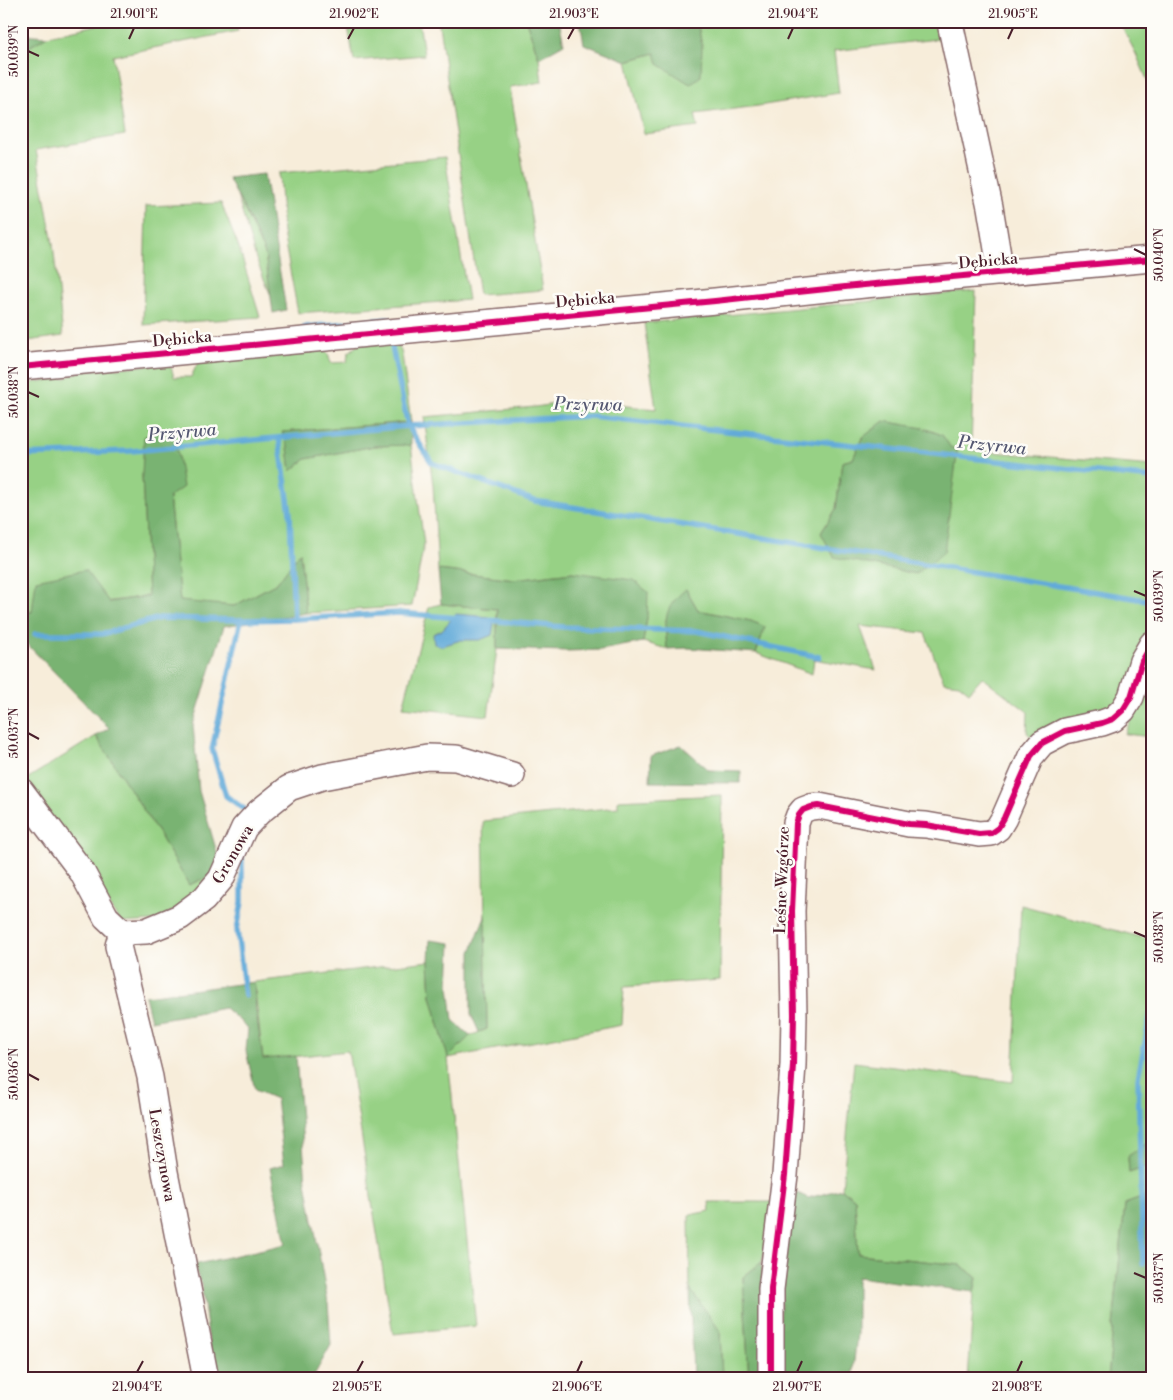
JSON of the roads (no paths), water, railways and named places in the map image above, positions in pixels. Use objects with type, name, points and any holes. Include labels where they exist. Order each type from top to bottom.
[{"type":"street","points":[[950,23],[990,207],[1001,273]]},
{"type":"street","name":"Dębicka","points":[[21,367],[1152,259]]},
{"type":"street","name":"Leśne Wzgórze","points":[[771,1379],[771,1288],[785,1175],[793,1065],[792,874],[798,815],[810,807],[819,806],[909,824],[979,834],[991,833],[998,828],[1004,818],[1031,756],[1042,743],[1065,731],[1113,719],[1123,710],[1131,697],[1142,661],[1152,644]]},
{"type":"street","name":"Gronowa","points":[[122,932],[146,931],[180,917],[204,898],[220,878],[244,828],[259,812],[289,788],[322,777],[426,757],[456,758],[512,775]]},
{"type":"street","points":[[21,791],[82,872],[106,917],[122,932]]},
{"type":"street","name":"Leszczynowa","points":[[122,932],[118,946],[150,1077],[165,1172],[206,1379]]},
{"type":"water","points":[[456,614],[490,617],[494,624],[492,635],[480,640],[461,640],[442,646],[434,644],[433,634],[442,630]]},
{"type":"waterway","points":[[305,327],[389,319],[389,321]]},
{"type":"waterway","points":[[392,347],[408,426],[432,463],[535,501],[1152,601]]},
{"type":"waterway","name":"Przyrwa","points":[[21,455],[131,451],[408,426],[591,416],[1152,478]]},
{"type":"waterway","points":[[246,815],[247,811],[226,796],[212,749],[241,620],[294,619],[290,513],[279,438]]},
{"type":"waterway","points":[[294,619],[398,613],[460,618]]},
{"type":"waterway","points":[[35,634],[102,634],[160,618],[241,620]]},
{"type":"waterway","points":[[487,620],[563,627],[697,631],[819,657]]},
{"type":"waterway","points":[[242,857],[242,902],[237,930],[245,996]]},
{"type":"waterway","points":[[1143,1263],[1138,1078],[1152,1007]]}]
